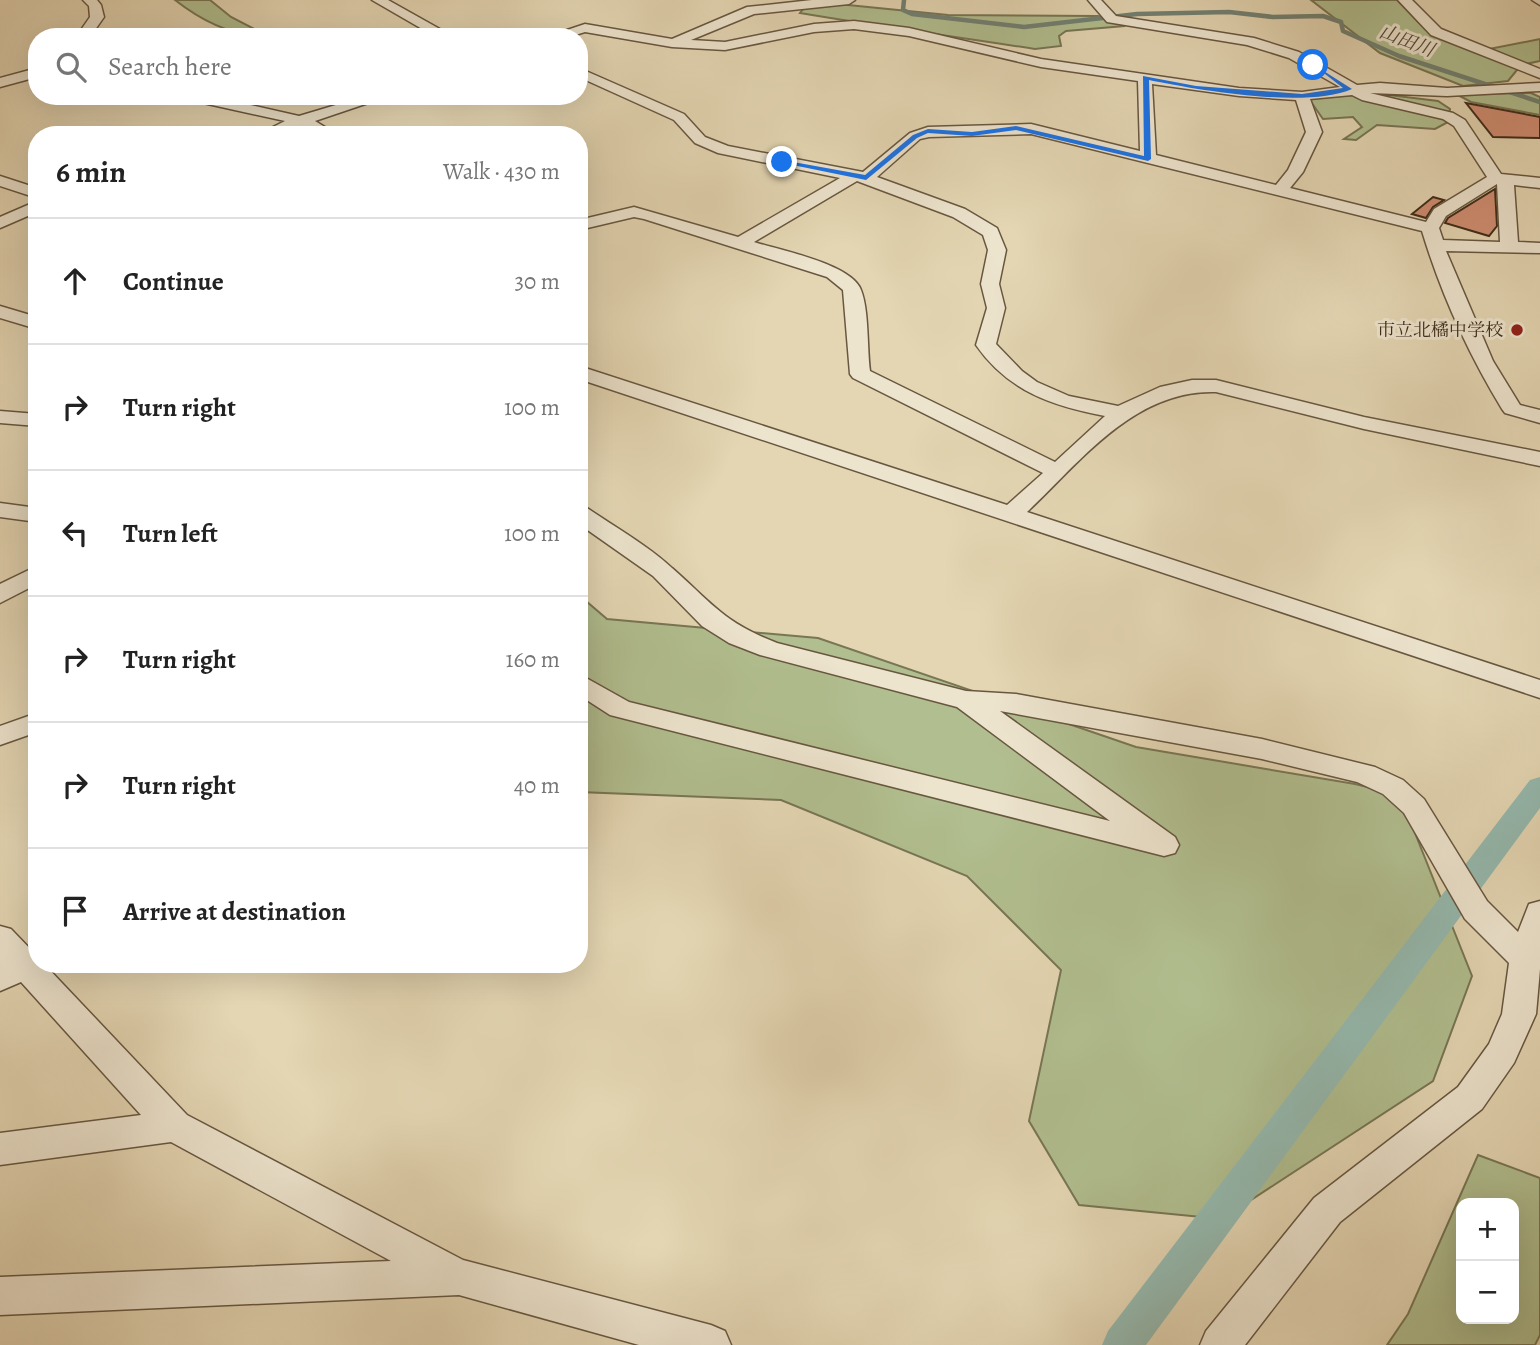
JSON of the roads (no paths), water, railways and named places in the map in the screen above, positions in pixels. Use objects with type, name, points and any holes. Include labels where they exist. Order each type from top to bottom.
[{"type":"street","points":[[89,0],[95,5],[97,17],[89,28]]},
{"type":"street","points":[[378,0],[430,28]]},
{"type":"street","points":[[672,43],[738,14],[849,0]]},
{"type":"street","points":[[1094,0],[1112,19],[1125,23],[1209,33],[1270,47],[1313,65],[1349,89],[1367,97],[1448,116],[1460,123],[1509,193],[1506,213],[1509,245]]},
{"type":"street","points":[[1404,0],[1425,25],[1436,32],[1540,74]]},
{"type":"street","points":[[588,29],[672,43],[725,46],[829,26],[865,26],[970,44],[1041,63],[1196,88],[1302,96],[1380,87],[1470,92],[1540,87]]},
{"type":"street","points":[[0,83],[28,75]]},
{"type":"street","points":[[588,76],[679,117],[700,140],[724,150],[861,176],[959,213],[991,232],[998,250],[990,284],[996,308],[986,345],[997,360],[1041,395],[1121,412]]},
{"type":"street","points":[[1145,78],[1148,159]]},
{"type":"street","points":[[1279,191],[1306,155],[1314,132],[1302,96]]},
{"type":"street","points":[[220,105],[299,121],[310,126]]},
{"type":"street","points":[[287,126],[352,105]]},
{"type":"street","points":[[742,242],[861,176],[915,136],[928,131],[972,134],[1000,129],[1031,129],[1279,191],[1434,236],[1540,248]]},
{"type":"street","points":[[1540,183],[1500,178],[1440,213],[1434,236],[1442,266],[1483,361],[1512,409],[1540,417]]},
{"type":"street","points":[[0,181],[28,190]]},
{"type":"street","points":[[0,223],[28,210]]},
{"type":"street","points":[[588,223],[634,212],[742,242],[833,273],[847,282],[852,290],[860,373],[1056,471]]},
{"type":"street","points":[[0,312],[28,320]]},
{"type":"street","points":[[588,375],[1540,689]]},
{"type":"street","points":[[1011,514],[1121,412],[1133,405],[1192,384],[1216,386],[1364,423],[1540,459]]},
{"type":"street","points":[[0,417],[28,419]]},
{"type":"street","points":[[0,510],[28,514]]},
{"type":"street","points":[[588,519],[662,571],[711,620],[738,636],[810,660],[966,700],[1016,703],[1262,749],[1365,774],[1393,787],[1414,806],[1476,910],[1525,959]]},
{"type":"street","points":[[0,595],[28,578]]},
{"type":"street","points":[[588,689],[620,709],[1164,845],[966,700]]},
{"type":"street","points":[[0,736],[28,725]]},
{"type":"street","points":[[1220,1345],[1327,1210],[1471,1098],[1502,1053],[1519,1014],[1525,959],[1540,913]]},
{"type":"street","points":[[0,938],[12,971],[174,1126],[459,1277],[710,1345]]},
{"type":"street","points":[[0,1149],[174,1126]]},
{"type":"street","points":[[0,1296],[459,1277]]},
{"type":"waterway","name":"山田川","points":[[904,0],[903,10],[912,14],[1024,27],[1137,14],[1229,12],[1273,17],[1323,16],[1341,22],[1343,31],[1399,56],[1540,102]]},
{"type":"waterway","points":[[1122,1345],[1540,787]]},
{"type":"place","name":"市立北橘中学校","points":[[1517,330]]}]
